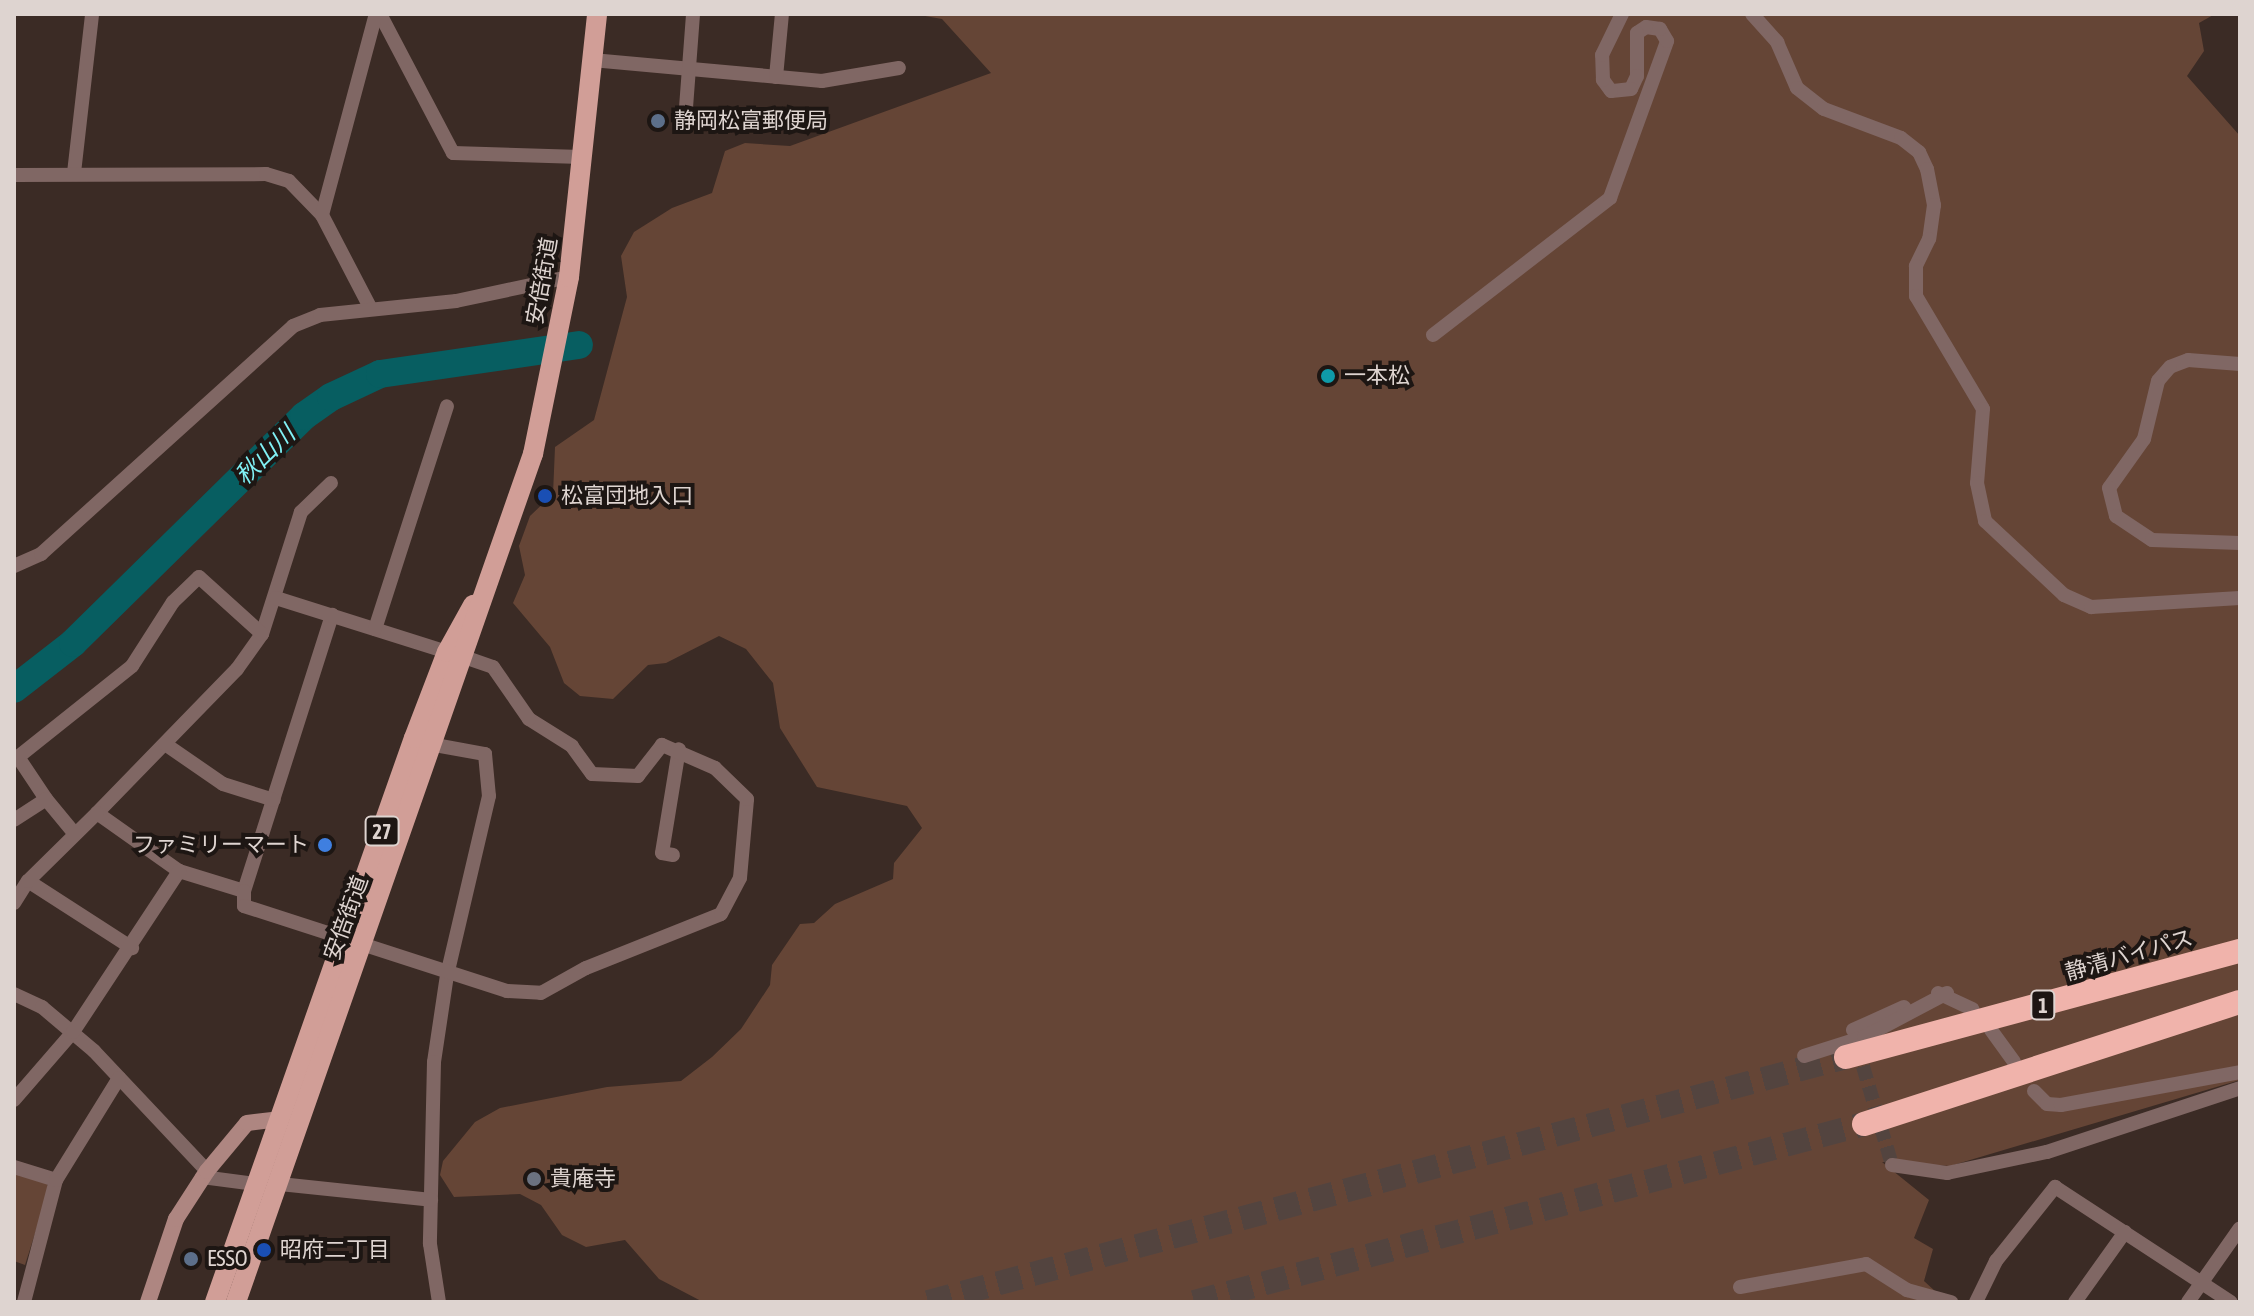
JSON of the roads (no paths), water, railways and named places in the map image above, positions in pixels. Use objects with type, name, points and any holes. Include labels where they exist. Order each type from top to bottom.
[{"type":"highway","name":"静清バイパス","points":[[1846,1057],[2240,951]]},
{"type":"highway","points":[[1864,1124],[2240,1002]]},
{"type":"main road","name":"安倍街道","points":[[236,1302],[280,1184],[353,943],[456,655],[502,551],[533,454],[569,277],[597,14]]},
{"type":"main road","name":"安倍街道","points":[[215,1302],[279,1119],[435,745],[456,655]]},
{"type":"street","points":[[74,173],[92,14]]},
{"type":"street","points":[[322,215],[335,185],[378,14]]},
{"type":"street","points":[[378,14],[453,153],[581,157]]},
{"type":"street","points":[[685,121],[693,14]]},
{"type":"street","points":[[776,77],[782,14]]},
{"type":"street","points":[[1433,335],[1610,198],[1667,41],[1660,29],[1646,27],[1637,33],[1637,76],[1631,89],[1611,91],[1603,80],[1602,55],[1622,14]]},
{"type":"street","points":[[1752,14],[1777,42],[1797,88],[1824,109],[1901,138],[1919,152],[1927,169],[1934,205],[1929,239],[1916,266],[1916,296],[1983,409],[1977,483],[1985,521],[2064,595],[2091,607],[2240,598]]},
{"type":"street","points":[[592,60],[822,81],[899,68]]},
{"type":"street","points":[[14,175],[266,174],[302,190],[322,215],[371,309]]},
{"type":"street","points":[[14,566],[41,554],[293,326],[320,315],[456,301],[569,277]]},
{"type":"street","points":[[2240,364],[2188,360],[2170,367],[2158,381],[2144,439],[2109,488],[2116,516],[2152,540],[2240,543]]},
{"type":"street","points":[[375,629],[447,406]]},
{"type":"street","points":[[14,903],[28,881],[237,669],[262,634],[301,512],[331,483]]},
{"type":"street","points":[[75,834],[46,799],[18,757],[132,666],[173,602],[199,577],[262,634]]},
{"type":"street","points":[[276,598],[332,615],[493,667],[529,719],[572,746],[592,774],[638,776],[662,745],[679,749],[715,768],[747,799],[740,878],[721,914],[586,968],[541,993],[507,991],[447,975],[244,906],[244,891],[332,615]]},
{"type":"street","points":[[165,744],[223,784],[274,800]]},
{"type":"street","points":[[435,745],[485,754],[489,796],[447,975],[434,1062],[430,1244],[439,1302]]},
{"type":"street","points":[[673,855],[662,853],[679,749]]},
{"type":"street","points":[[14,820],[46,799]]},
{"type":"street","points":[[97,813],[179,871],[244,891]]},
{"type":"street","points":[[14,1100],[73,1032],[132,948],[179,871]]},
{"type":"street","points":[[28,881],[132,948]]},
{"type":"street","points":[[1853,1030],[1935,993],[1947,993],[1973,1009]]},
{"type":"street","points":[[1804,1056],[1864,1037],[1947,993]]},
{"type":"street","points":[[14,994],[42,1007],[73,1032],[205,1174],[256,1184]]},
{"type":"street","points":[[1991,1030],[2014,1062]]},
{"type":"street","points":[[2034,1091],[2047,1104],[2061,1105],[2240,1072]]},
{"type":"street","points":[[24,1302],[56,1180],[119,1078]]},
{"type":"street","points":[[1892,1165],[1947,1173],[2047,1152],[2240,1088]]},
{"type":"street","points":[[148,1302],[176,1219],[205,1174],[247,1123],[279,1119]]},
{"type":"street","points":[[14,1167],[56,1180]]},
{"type":"street","points":[[280,1184],[431,1200]]},
{"type":"street","points":[[1976,1302],[1996,1261],[2055,1187],[2231,1302]]},
{"type":"street","points":[[2188,1302],[2240,1228]]},
{"type":"street","points":[[2075,1302],[2125,1232]]},
{"type":"street","points":[[1740,1287],[1866,1264],[1907,1290],[1951,1302]]},
{"type":"waterway","name":"秋山川","points":[[14,689],[73,643],[304,416],[331,397],[380,374],[579,345]]},
{"type":"tunnel","points":[[1857,1046],[1892,1165]]},
{"type":"tunnel","points":[[928,1302],[1846,1057]]},
{"type":"tunnel","points":[[1194,1302],[1864,1124]]},
{"type":"place","name":"静岡松富郵便局","points":[[658,121]]},
{"type":"place","name":"一本松","points":[[1328,376]]},
{"type":"place","name":"松富団地入口","points":[[545,496]]},
{"type":"place","name":"ファミリーマート","points":[[325,845]]},
{"type":"place","name":"貴庵寺","points":[[534,1179]]},
{"type":"place","name":"昭府二丁目","points":[[264,1250]]},
{"type":"place","name":"ESSO","points":[[191,1259]]}]
